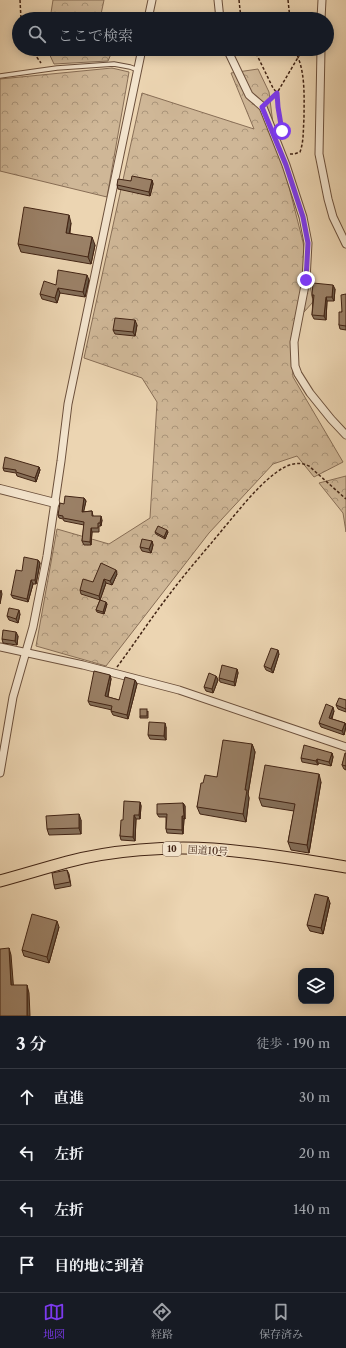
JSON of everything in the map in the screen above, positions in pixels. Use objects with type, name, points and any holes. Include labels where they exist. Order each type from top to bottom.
[{"type":"highway","name":"国道10号","points":[[0,881],[75,860],[128,852],[168,849],[212,849],[346,867]]},
{"type":"street","points":[[149,12],[152,0]]},
{"type":"street","points":[[218,0],[219,12]]},
{"type":"street","points":[[321,12],[322,0]]},
{"type":"street","points":[[0,773],[13,696],[27,652],[46,556],[55,503],[68,404],[119,166],[141,56]]},
{"type":"street","points":[[230,56],[249,95],[262,107],[286,165],[303,217],[308,243],[306,280],[294,342],[295,366],[298,374],[310,393],[346,435]]},
{"type":"street","points":[[321,56],[319,154],[333,217],[346,244]]},
{"type":"street","points":[[0,489],[55,503]]},
{"type":"street","points":[[0,647],[83,665],[179,690],[346,747]]},
{"type":"lane","points":[[0,76],[46,69],[114,64],[138,70]]},
{"type":"path","points":[[20,0],[21,12]]},
{"type":"path","points":[[239,0],[240,12]]},
{"type":"path","points":[[288,0],[289,12]]},
{"type":"path","points":[[35,56],[46,69]]},
{"type":"path","points":[[257,56],[277,93],[278,107],[284,136]]},
{"type":"path","points":[[262,107],[277,93],[298,56]]},
{"type":"path","points":[[289,154],[300,152],[303,144],[305,100],[303,79],[298,56]]},
{"type":"path","points":[[113,673],[173,590],[248,499],[276,472],[284,467],[298,463],[304,464],[309,466],[346,499]]},
{"type":"green space","points":[[53,0],[104,0],[101,12],[51,12]]},
{"type":"green space","points":[[50,56],[110,56],[108,61],[54,64]]},
{"type":"green space","points":[[112,68],[129,72],[107,197],[0,171],[0,79]]},
{"type":"green space","points":[[258,69],[269,92],[273,124],[303,242],[313,302],[295,322],[291,347],[293,377],[343,462],[314,477],[297,456],[273,464],[209,533],[106,666],[36,646],[57,529],[109,544],[150,518],[157,402],[142,378],[84,358],[142,93],[254,129],[231,73]]},
{"type":"green space","points":[[346,476],[346,532],[343,513],[319,483]]},
{"type":"building","points":[[132,176],[152,180],[149,192],[117,185],[118,179],[131,181]]},
{"type":"building","points":[[24,207],[69,215],[66,233],[92,237],[88,257],[18,244]]},
{"type":"building","points":[[58,270],[87,275],[83,292],[58,288],[55,298],[40,294],[44,281],[56,285]]},
{"type":"building","points":[[313,283],[333,285],[332,297],[326,297],[324,316],[312,315],[314,295],[312,295]]},
{"type":"building","points":[[346,294],[346,326],[339,325],[339,312],[342,312],[341,295]]},
{"type":"building","points":[[115,318],[135,320],[133,332],[113,330]]},
{"type":"building","points":[[5,457],[39,467],[35,478],[16,472],[16,470],[3,468]]},
{"type":"building","points":[[65,496],[84,498],[82,512],[92,511],[92,516],[101,516],[100,523],[98,523],[98,528],[91,528],[90,542],[82,541],[84,522],[63,518],[63,516],[58,515],[60,503],[64,504]]},
{"type":"building","points":[[158,526],[167,530],[164,537],[155,532]]},
{"type":"building","points":[[142,539],[152,541],[149,549],[140,547]]},
{"type":"building","points":[[24,557],[38,560],[35,580],[31,580],[27,599],[11,595],[16,570],[22,571]]},
{"type":"building","points":[[101,563],[116,570],[110,581],[104,579],[99,596],[80,590],[83,579],[93,582]]},
{"type":"building","points":[[100,600],[106,602],[103,612],[96,610]]},
{"type":"building","points":[[9,608],[19,610],[16,619],[7,616]]},
{"type":"building","points":[[3,630],[16,632],[15,641],[2,639]]},
{"type":"building","points":[[271,648],[278,650],[271,669],[264,666]]},
{"type":"building","points":[[222,665],[237,669],[234,682],[219,678]]},
{"type":"building","points":[[94,671],[110,675],[105,696],[119,700],[125,677],[135,680],[127,715],[111,711],[112,706],[88,701]]},
{"type":"building","points":[[209,673],[216,676],[212,689],[204,687]]},
{"type":"building","points":[[339,698],[346,700],[346,709],[336,705]]},
{"type":"building","points":[[326,704],[333,707],[329,718],[345,723],[342,731],[319,723]]},
{"type":"building","points":[[140,709],[147,709],[147,716],[140,716]]},
{"type":"building","points":[[149,722],[165,723],[164,736],[148,735]]},
{"type":"building","points":[[223,740],[252,744],[243,814],[197,807],[201,783],[203,783],[205,775],[217,777]]},
{"type":"building","points":[[304,745],[332,753],[329,762],[317,759],[316,761],[301,758]]},
{"type":"building","points":[[346,753],[346,766],[342,765]]},
{"type":"building","points":[[265,765],[319,774],[307,845],[288,842],[295,804],[259,798]]},
{"type":"building","points":[[124,801],[140,802],[139,815],[134,815],[133,837],[120,836]]},
{"type":"building","points":[[183,803],[184,816],[182,816],[182,830],[166,829],[167,814],[157,814],[157,804]]},
{"type":"building","points":[[79,814],[79,828],[47,829],[46,816]]},
{"type":"building","points":[[67,870],[70,882],[54,885],[52,873]]},
{"type":"building","points":[[315,894],[328,897],[321,928],[307,925]]},
{"type":"building","points":[[32,914],[57,921],[47,957],[22,950]]},
{"type":"building","points":[[9,948],[11,985],[27,985],[27,1016],[0,1016],[0,949]]},
{"type":"route","points":[[282,131],[277,93],[262,107],[286,165],[303,217],[308,243],[306,280]]}]
